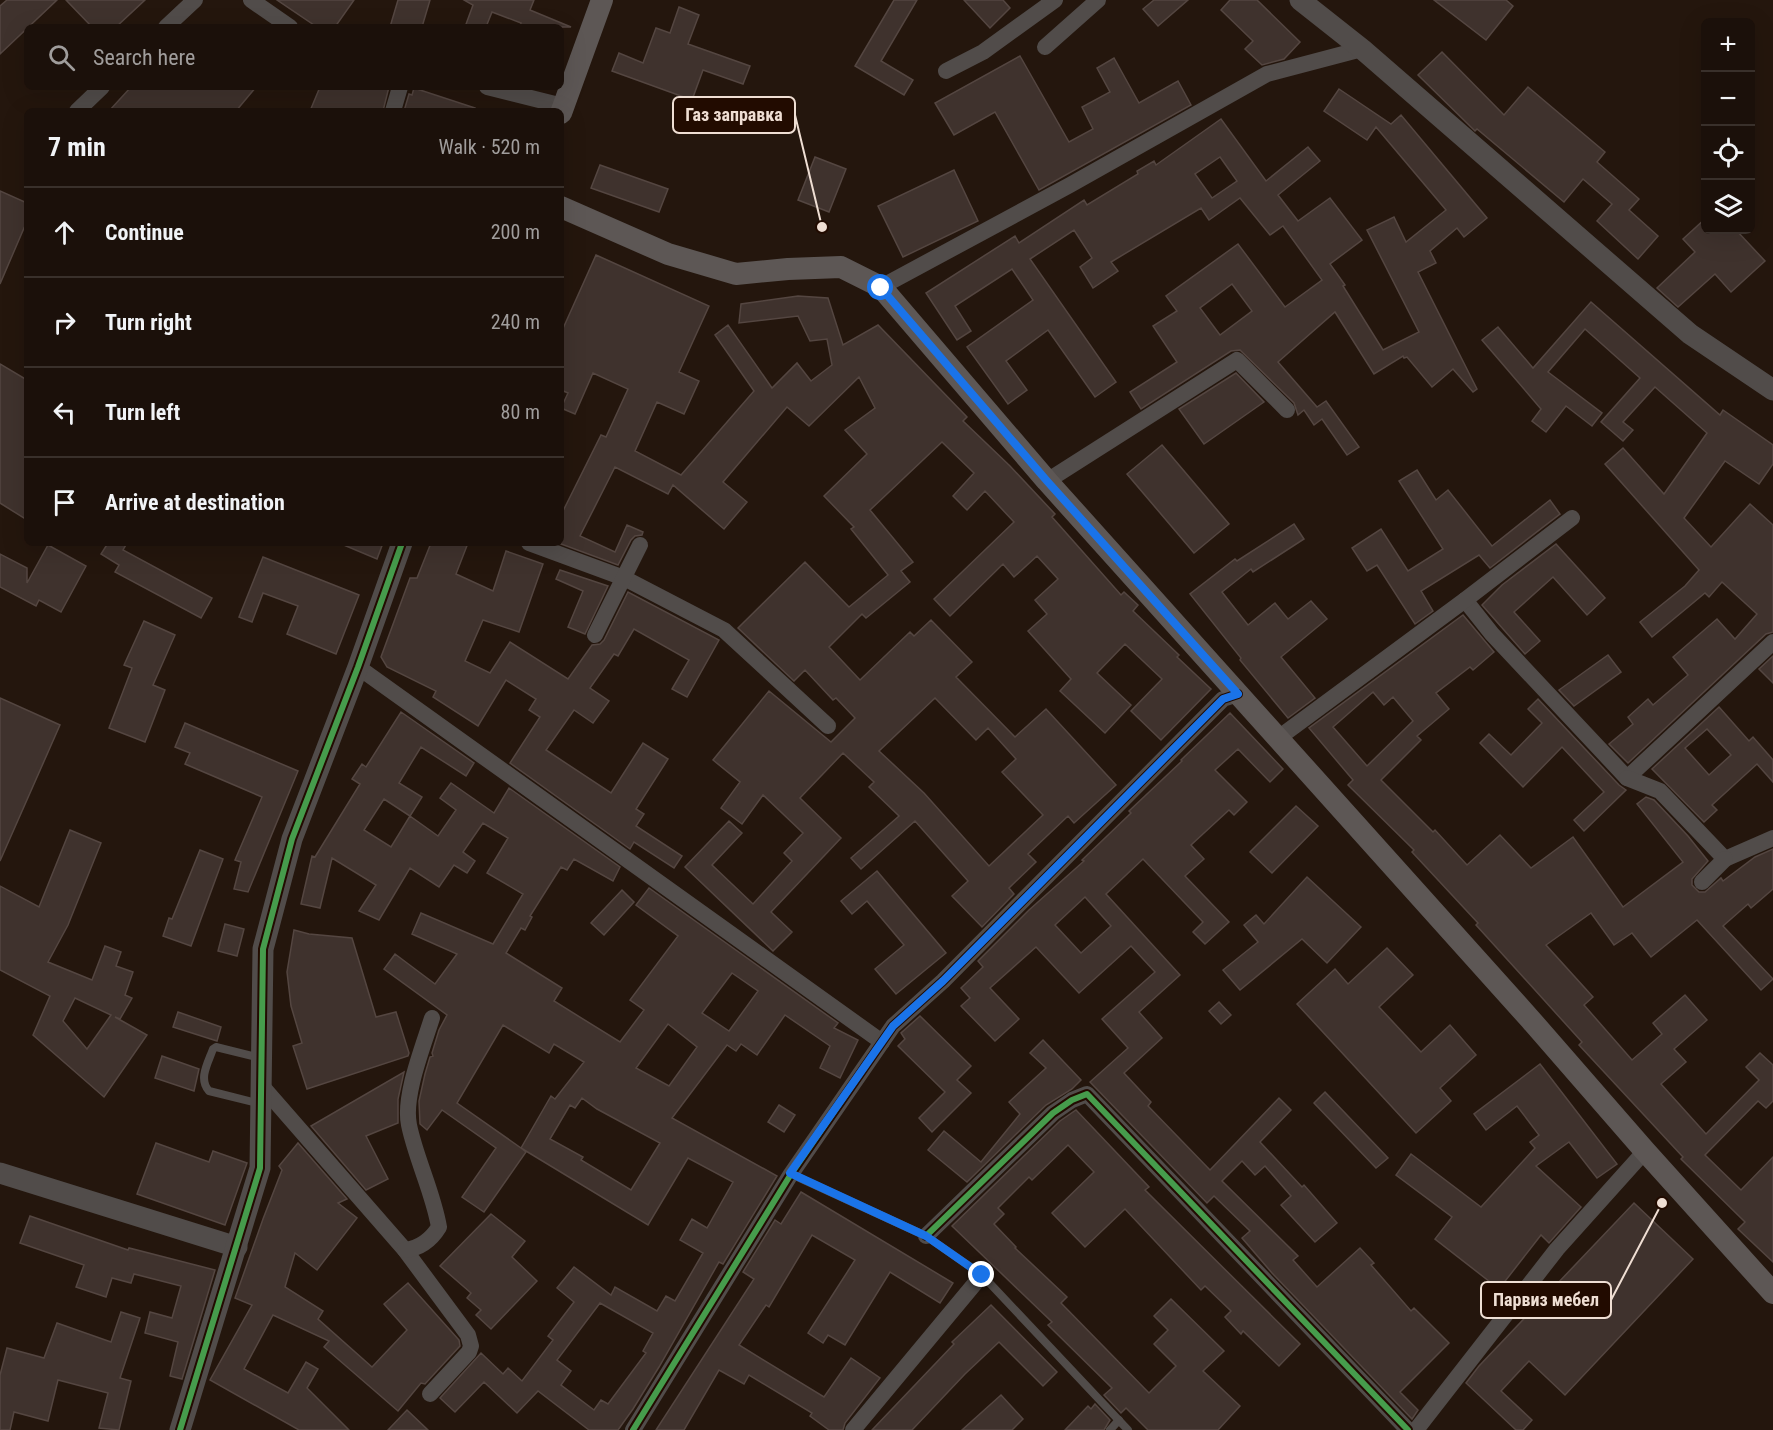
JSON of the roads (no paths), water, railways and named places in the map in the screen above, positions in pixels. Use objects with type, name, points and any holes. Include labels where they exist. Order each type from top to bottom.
[{"type":"main road","points":[[562,108],[602,0]]},
{"type":"main road","points":[[564,208],[668,254],[736,274],[841,267],[881,288],[1047,481],[1773,1293]]},
{"type":"street","points":[[169,24],[195,0]]},
{"type":"street","points":[[251,0],[286,24]]},
{"type":"street","points":[[946,72],[983,52],[1055,0]]},
{"type":"street","points":[[1045,47],[1098,0]]},
{"type":"street","points":[[1300,0],[1362,49],[1690,334],[1773,390]]},
{"type":"street","points":[[881,288],[1267,74],[1362,49]]},
{"type":"street","points":[[79,108],[99,90]]},
{"type":"street","points":[[394,108],[399,90]]},
{"type":"street","points":[[497,90],[559,108]]},
{"type":"street","points":[[1047,481],[1237,360],[1287,410]]},
{"type":"street","points":[[1277,739],[1572,518]]},
{"type":"street","points":[[595,635],[640,545]]},
{"type":"street","points":[[180,1430],[260,1168],[263,949],[292,839],[358,667],[401,546]]},
{"type":"street","points":[[537,546],[624,578],[724,630],[828,726]]},
{"type":"street","points":[[1465,600],[1492,634],[1627,778],[1660,791],[1725,859]]},
{"type":"street","points":[[1627,778],[1773,642]]},
{"type":"street","points":[[358,667],[882,1042]]},
{"type":"street","points":[[633,1430],[790,1173],[893,1026],[943,981],[1223,699],[1238,694]]},
{"type":"street","points":[[1702,882],[1725,859],[1773,838]]},
{"type":"street","points":[[405,1250],[414,1249],[431,1239],[439,1227],[436,1209],[409,1124],[409,1103],[418,1060],[432,1018]]},
{"type":"street","points":[[261,1094],[405,1250],[470,1340],[469,1352],[430,1394]]},
{"type":"street","points":[[926,1236],[1053,1113],[1072,1100],[1087,1094],[1408,1430]]},
{"type":"street","points":[[1416,1430],[1557,1249],[1645,1151]]},
{"type":"street","points":[[0,1173],[237,1247]]},
{"type":"street","points":[[852,1430],[982,1275]]},
{"type":"lane","points":[[261,1058],[216,1047],[213,1049],[203,1079],[204,1086],[209,1091],[261,1094]]},
{"type":"lane","points":[[790,1173],[926,1236],[982,1275],[1128,1430]]},
{"type":"lane","points":[[1110,1430],[1119,1420]]},
{"type":"place","name":"Газ заправка","points":[[822,227]]},
{"type":"place","name":"Парвиз мебел","points":[[1662,1203]]}]
